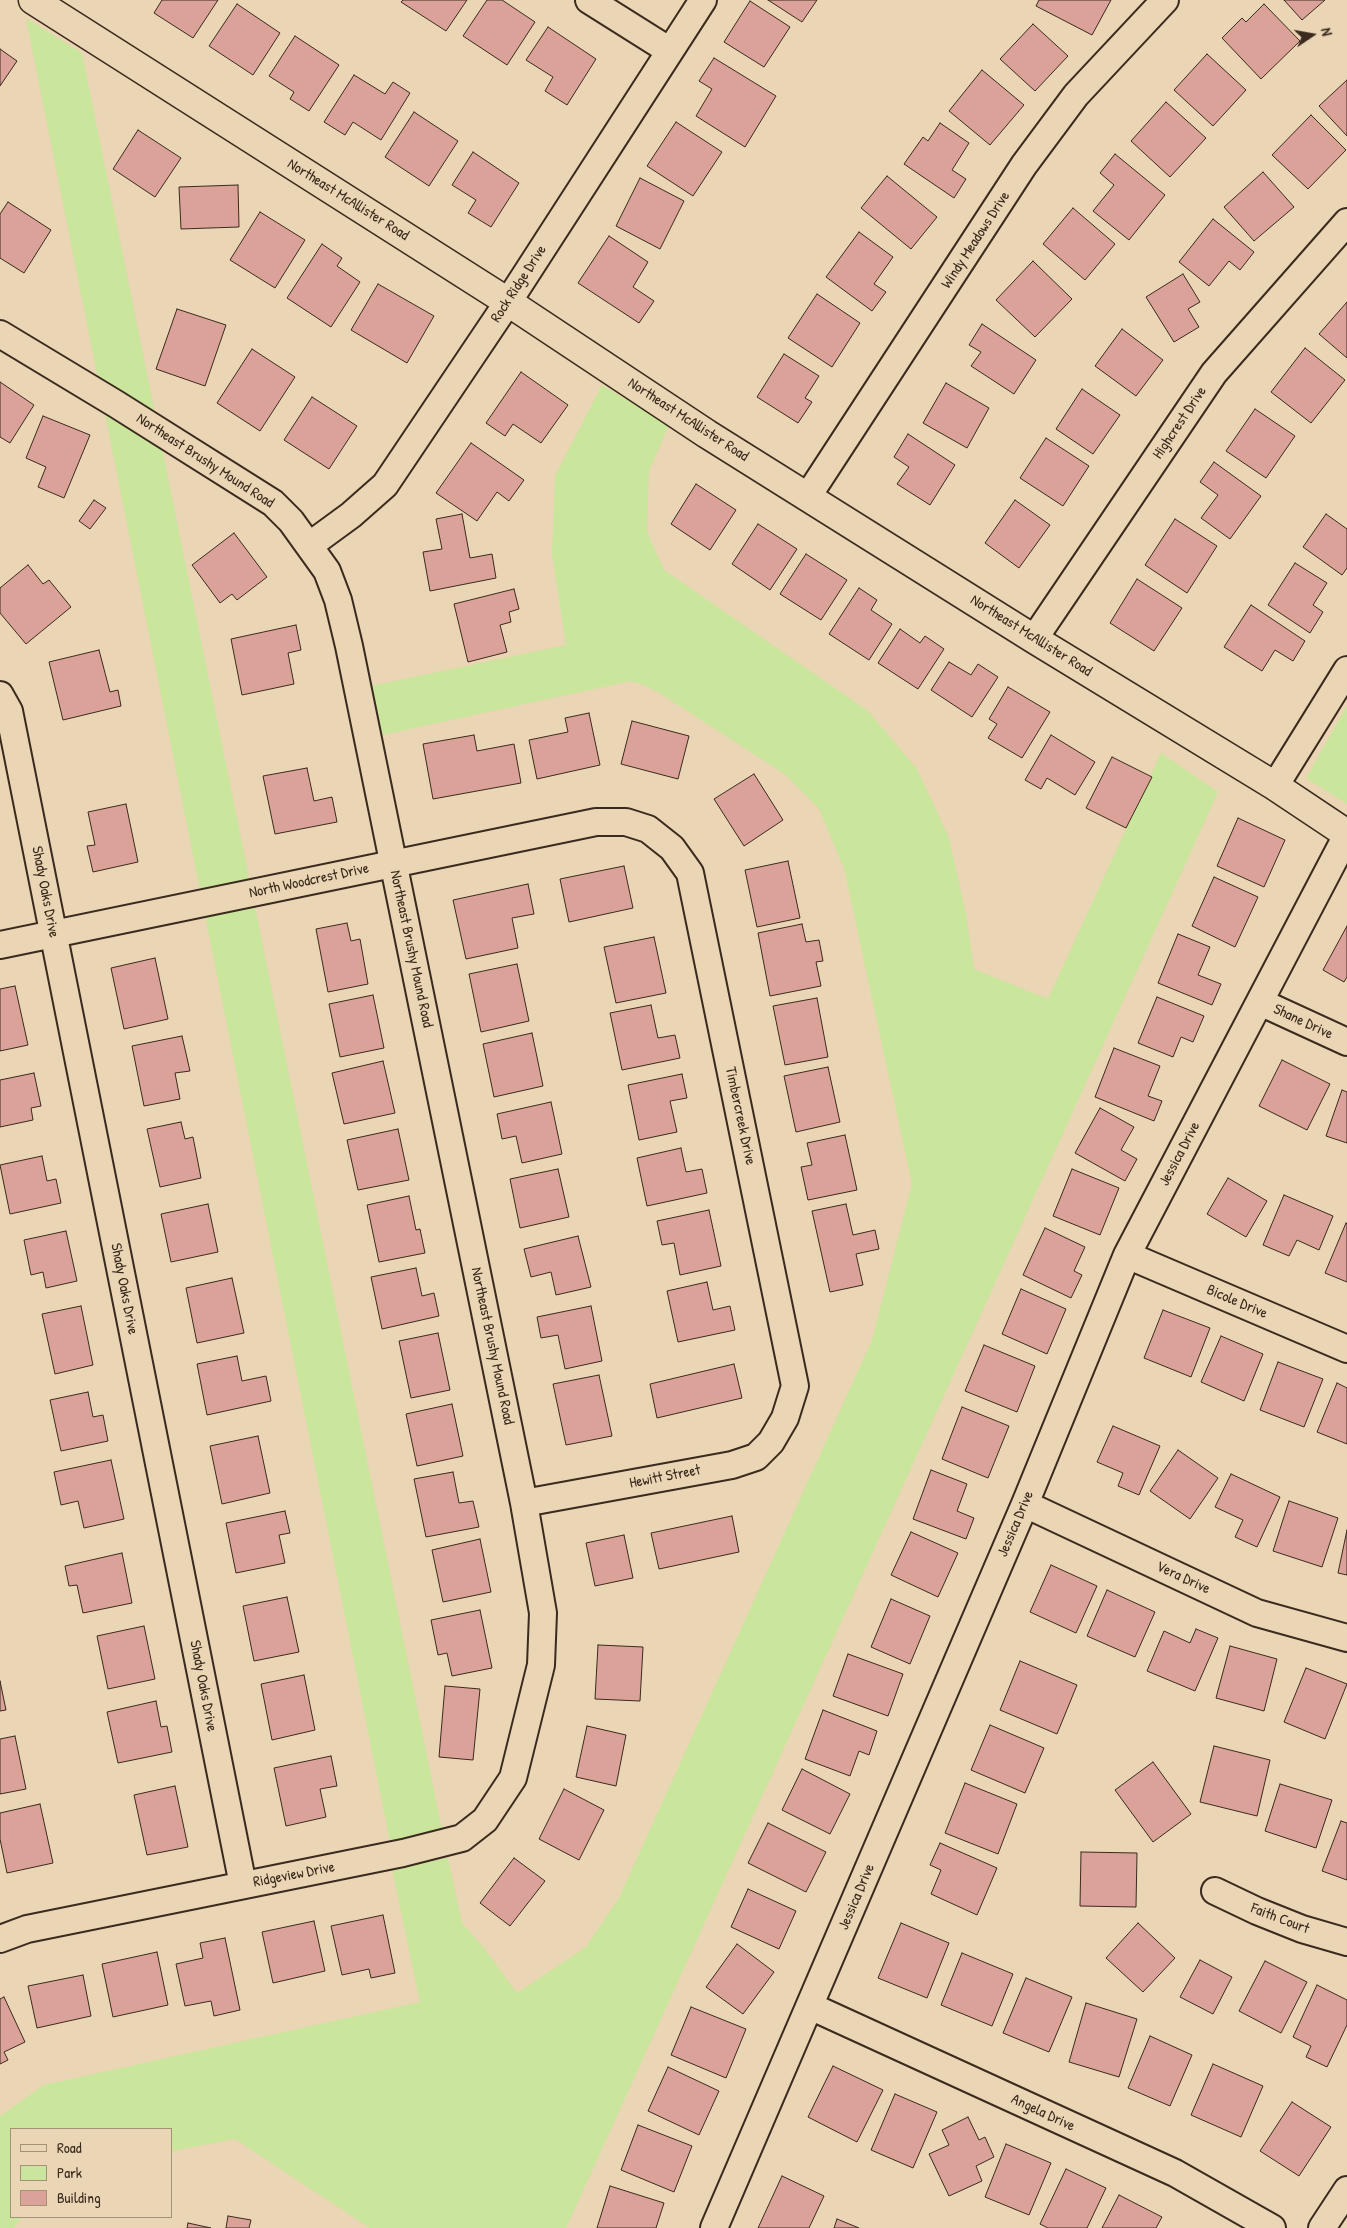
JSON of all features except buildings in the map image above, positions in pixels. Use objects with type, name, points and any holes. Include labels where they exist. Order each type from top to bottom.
[{"type":"street","name":"Northeast McAllister Road","points":[[33,0],[508,302],[707,434],[1034,639],[1275,786],[1347,834]]},
{"type":"street","points":[[589,0],[670,51]]},
{"type":"street","name":"Rock Ridge Drive","points":[[310,545],[351,515],[385,485],[508,302],[702,0]]},
{"type":"street","name":"Windy Meadows Drive","points":[[808,496],[1024,165],[1076,95],[1165,0]]},
{"type":"street","name":"Highcrest Drive","points":[[1034,639],[1214,373],[1347,222]]},
{"type":"street","name":"Northeast Brushy Mound Road","points":[[0,334],[116,404],[273,504],[291,521],[310,545],[327,571],[338,600],[351,655],[524,1503],[542,1613],[541,1665],[526,1730]]},
{"type":"street","points":[[1275,786],[1347,670]]},
{"type":"street","name":"Shady Oaks Drive","points":[[0,695],[9,711],[243,1885]]},
{"type":"street","name":"North Woodcrest Drive","points":[[0,945],[596,822],[626,822],[648,829]]},
{"type":"street","name":"Timbercreek Drive","points":[[648,829],[672,848],[690,874],[795,1386],[785,1418]]},
{"type":"street","name":"Jessica Drive","points":[[714,2228],[1025,1504],[1127,1255],[1347,834]]},
{"type":"street","name":"Shane Drive","points":[[1260,1002],[1347,1042]]},
{"type":"street","name":"Bicole Drive","points":[[1127,1255],[1347,1349]]},
{"type":"street","name":"Hewitt Street","points":[[524,1503],[732,1465],[756,1457],[771,1442],[785,1418]]},
{"type":"street","name":"Vera Drive","points":[[1025,1504],[1257,1613],[1347,1638]]},
{"type":"street","name":"Ridgeview Drive","points":[[0,1939],[26,1929],[437,1846],[462,1838],[485,1820],[513,1778],[526,1730]]},
{"type":"street","name":"Faith Court","points":[[1215,1891],[1275,1918],[1347,1942]]},
{"type":"street","name":"Angela Drive","points":[[810,2006],[1175,2173],[1272,2228]]},
{"type":"street","points":[[1322,2228],[1347,2190]]},
{"type":"green space","points":[[26,18],[82,53],[442,1830],[390,1842]]},
{"type":"green space","points":[[602,385],[669,425],[649,471],[647,532],[664,570],[868,711],[917,769],[949,838],[966,914],[974,969],[1048,999],[1161,753],[1218,792],[566,2228],[370,2228],[235,2139],[172,2151],[172,2128],[10,2128],[10,2218],[21,2218],[14,2228],[0,2228],[0,2116],[44,2085],[420,2002],[392,1869],[448,1858],[462,1923],[484,1948],[517,1993],[586,1947],[619,1898],[872,1340],[912,1184],[844,868],[819,809],[786,775],[661,694],[631,681],[382,735],[371,686],[566,645],[552,554],[555,476]]},
{"type":"green space","points":[[1347,706],[1347,804],[1306,778]]}]
